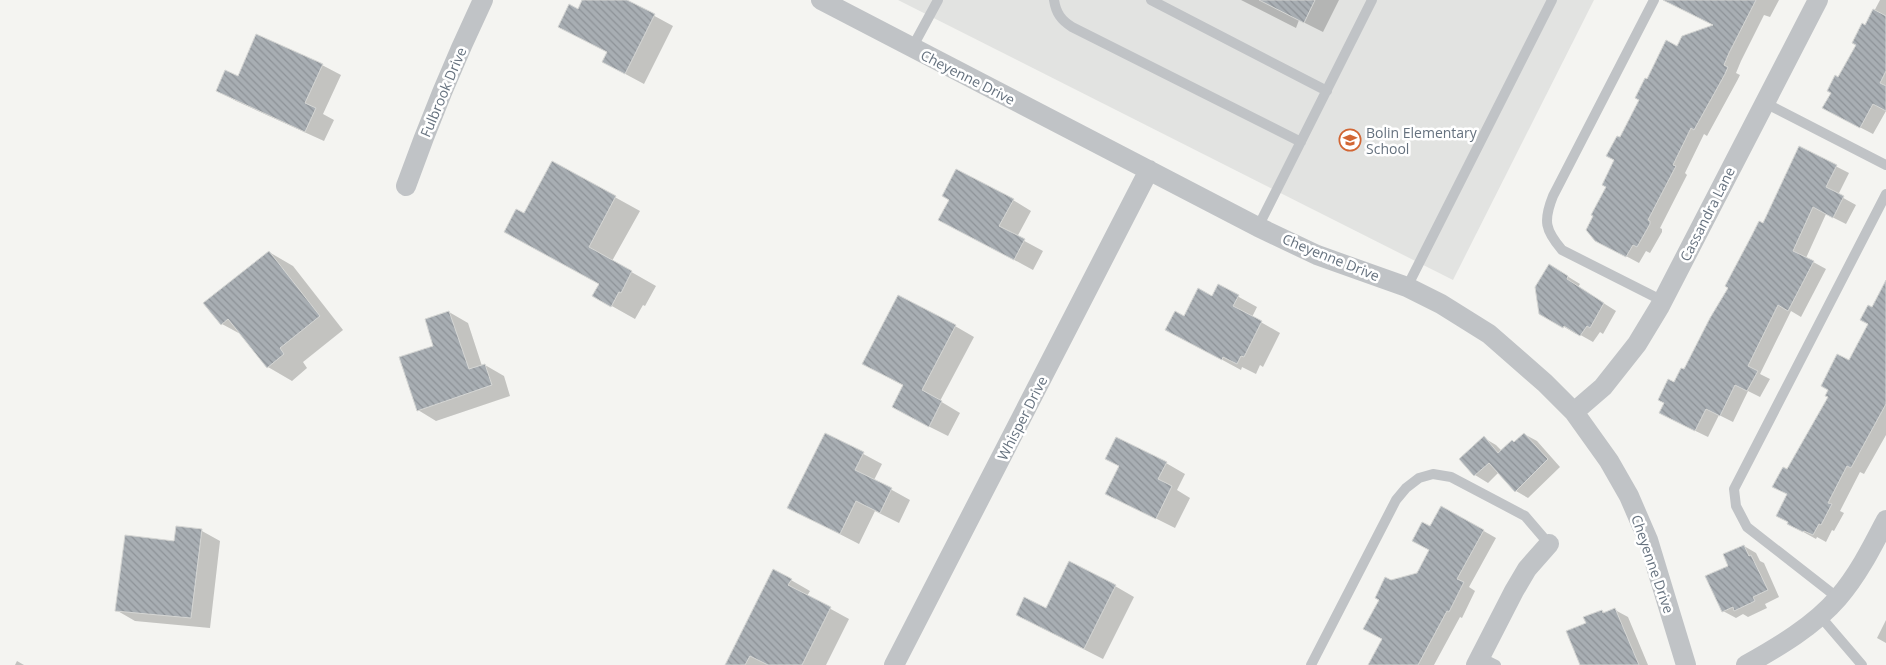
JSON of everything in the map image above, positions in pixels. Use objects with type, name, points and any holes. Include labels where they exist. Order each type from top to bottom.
[{"type":"street","name":"Fulbrook Drive","points":[[406,186],[446,82],[483,0]]},
{"type":"street","name":"Cheyenne Drive","points":[[821,0],[1258,227],[1317,254],[1407,287],[1441,304],[1489,334],[1574,412],[1609,462],[1629,496],[1648,540],[1686,665]]},
{"type":"street","name":"Cassandra Lane","points":[[1574,412],[1603,387],[1637,344],[1662,301],[1818,0]]},
{"type":"street","name":"Whisper Drive","points":[[894,665],[1149,170]]},
{"type":"street","points":[[1746,665],[1780,646],[1820,616],[1838,598],[1867,557],[1886,520]]},
{"type":"street","points":[[1484,662],[1514,591],[1527,570],[1549,544]]},
{"type":"lane","points":[[912,48],[938,0]]},
{"type":"lane","points":[[1054,0],[1056,12],[1063,21],[1072,27],[1301,142]]},
{"type":"lane","points":[[1151,0],[1327,91]]},
{"type":"lane","points":[[1258,227],[1372,0]]},
{"type":"lane","points":[[1407,287],[1552,0]]},
{"type":"lane","points":[[1654,0],[1546,212],[1547,226],[1551,237],[1562,250],[1662,301]]},
{"type":"lane","points":[[1765,103],[1886,166]]},
{"type":"lane","points":[[1838,598],[1747,527],[1736,506],[1734,489],[1886,194]]},
{"type":"lane","points":[[1311,665],[1396,500],[1418,478],[1433,474],[1451,477],[1525,516],[1549,544]]},
{"type":"lane","points":[[1820,616],[1862,665]]},
{"type":"shaded area","name":"Bolin Elementary School","points":[[898,0],[1594,0],[1453,280]]},
{"type":"building","points":[[582,0],[627,0],[655,14],[625,74],[602,62],[607,52],[558,27],[569,4],[578,9]]},
{"type":"building","points":[[1259,0],[1315,0],[1304,23]]},
{"type":"building","points":[[1663,0],[1756,0],[1729,53],[1724,65],[1728,67],[1725,74],[1694,130],[1691,128],[1673,165],[1676,166],[1648,220],[1650,224],[1637,247],[1633,245],[1626,257],[1595,241],[1586,230],[1593,216],[1591,215],[1606,187],[1602,185],[1614,160],[1606,156],[1617,136],[1620,137],[1639,100],[1635,98],[1645,78],[1647,79],[1666,40],[1677,46],[1682,36],[1713,25]]},
{"type":"building","points":[[1873,9],[1886,16],[1886,71],[1880,83],[1886,86],[1886,111],[1873,104],[1860,128],[1822,108],[1831,93],[1827,91],[1835,75],[1838,77],[1856,45],[1852,43],[1862,23],[1865,25]]},
{"type":"building","points":[[256,34],[323,64],[305,103],[316,108],[305,132],[216,91],[225,70],[238,76]]},
{"type":"building","points":[[1799,146],[1837,165],[1826,187],[1844,196],[1833,218],[1813,207],[1793,251],[1814,261],[1788,311],[1778,305],[1748,366],[1758,371],[1747,391],[1735,385],[1720,416],[1706,409],[1695,431],[1659,413],[1664,403],[1658,400],[1668,379],[1674,382],[1681,368],[1684,369],[1728,288],[1725,286],[1759,221],[1763,223]]},
{"type":"building","points":[[552,161],[616,196],[589,247],[632,271],[621,293],[619,292],[611,307],[592,296],[599,284],[504,232],[516,209],[524,213]]},
{"type":"building","points":[[956,169],[1014,199],[999,226],[1025,239],[1014,260],[938,220],[949,200],[942,196]]},
{"type":"building","points":[[269,251],[320,316],[280,348],[284,354],[267,368],[228,319],[221,325],[203,303]]},
{"type":"building","points":[[1549,264],[1568,276],[1567,279],[1604,303],[1590,328],[1587,326],[1580,336],[1539,314],[1535,287]]},
{"type":"building","points":[[1886,280],[1886,404],[1851,468],[1847,466],[1828,503],[1832,504],[1821,525],[1819,524],[1813,535],[1803,532],[1776,516],[1787,494],[1772,487],[1783,467],[1787,469],[1828,397],[1825,396],[1828,390],[1821,386],[1837,354],[1849,360],[1868,324],[1860,320],[1868,305],[1872,307]]},
{"type":"building","points":[[1218,284],[1239,295],[1233,306],[1262,321],[1244,357],[1241,356],[1237,364],[1223,357],[1222,360],[1165,330],[1175,311],[1184,316],[1198,288],[1212,296]]},
{"type":"building","points":[[898,295],[956,325],[922,390],[942,401],[929,427],[892,407],[903,385],[862,364]]},
{"type":"building","points":[[449,311],[469,369],[485,364],[492,385],[417,411],[399,357],[433,346],[425,319]]},
{"type":"building","points":[[825,433],[864,452],[855,470],[892,488],[880,513],[856,501],[840,534],[787,508]]},
{"type":"building","points":[[1524,433],[1548,459],[1515,492],[1489,463],[1474,476],[1459,459],[1484,436],[1498,453],[1512,440],[1514,442]]},
{"type":"building","points":[[1116,437],[1167,462],[1158,479],[1172,486],[1156,519],[1105,494],[1119,466],[1105,459]]},
{"type":"building","points":[[1441,506],[1484,530],[1457,579],[1464,582],[1418,665],[1368,665],[1382,639],[1363,629],[1379,600],[1375,598],[1385,577],[1391,580],[1417,573],[1429,550],[1412,541],[1422,522],[1430,526]]},
{"type":"building","points":[[176,526],[202,529],[191,618],[115,611],[125,535],[174,541]]},
{"type":"building","points":[[1744,545],[1768,590],[1753,597],[1755,601],[1734,611],[1733,607],[1722,612],[1705,576],[1728,566],[1723,554]]},
{"type":"building","points":[[1069,561],[1116,585],[1084,649],[1016,615],[1024,597],[1046,608]]},
{"type":"building","points":[[773,569],[792,579],[788,585],[831,607],[802,665],[768,665],[750,656],[745,665],[725,665]]},
{"type":"building","points":[[1615,608],[1639,665],[1580,665],[1566,631],[1586,623],[1583,617],[1602,610],[1603,613]]},
{"type":"place","name":"Bolin Elementary School","points":[[1350,140]]}]
